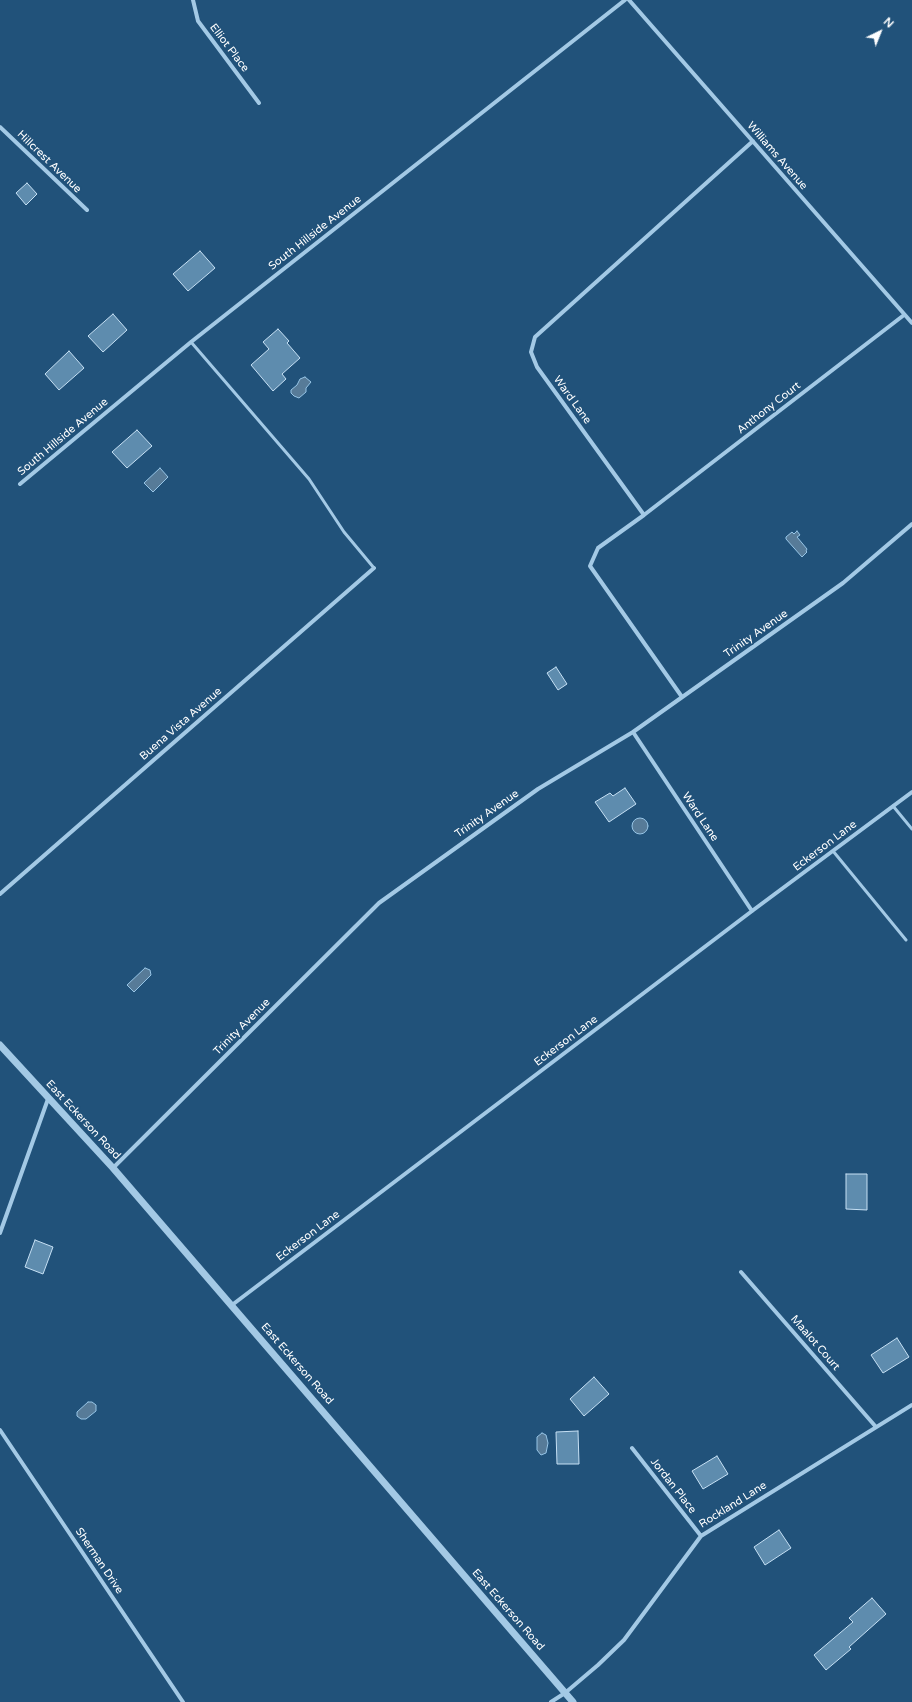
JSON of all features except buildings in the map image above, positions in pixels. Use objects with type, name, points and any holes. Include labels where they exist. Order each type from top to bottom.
[{"type":"street","name":"Elliot Place","points":[[193,0],[198,21],[259,103]]},
{"type":"street","name":"South Hillside Avenue","points":[[20,484],[191,342],[625,0]]},
{"type":"street","name":"Williams Avenue","points":[[629,0],[912,323]]},
{"type":"street","name":"Hillcrest Avenue","points":[[0,127],[86,210]]},
{"type":"street","name":"Ward Lane","points":[[644,515],[537,367],[531,352],[535,337],[753,141]]},
{"type":"street","name":"Anthony Court","points":[[644,515],[904,315]]},
{"type":"street","points":[[644,515],[598,548],[590,566],[682,697]]},
{"type":"street","name":"Trinity Avenue","points":[[113,1168],[379,902],[538,789],[633,732],[843,583],[912,524]]},
{"type":"street","name":"Buena Vista Avenue","points":[[0,894],[374,568]]},
{"type":"street","name":"Ward Lane","points":[[633,732],[752,911]]},
{"type":"street","name":"Eckerson Lane","points":[[232,1305],[752,911],[912,792]]},
{"type":"street","name":"East Eckerson Road","points":[[0,1045],[113,1168],[573,1702]]},
{"type":"street","points":[[0,1233],[48,1099]]},
{"type":"street","name":"Maalot Court","points":[[741,1272],[876,1427]]},
{"type":"street","name":"Rockland Lane","points":[[551,1702],[565,1693],[598,1665],[624,1640],[700,1536],[912,1405]]},
{"type":"street","name":"Sherman Drive","points":[[0,1430],[183,1702]]},
{"type":"street","name":"Jordan Place","points":[[632,1448],[700,1536]]},
{"type":"lane","points":[[191,342],[309,479],[344,532],[374,568]]},
{"type":"lane","points":[[893,806],[912,829]]},
{"type":"lane","points":[[833,851],[906,940]]},
{"type":"water","points":[[305,377],[311,382],[306,388],[306,392],[299,398],[294,396],[291,393],[291,390],[297,385],[300,379]]},
{"type":"water","points":[[160,468],[168,477],[153,492],[144,483]]},
{"type":"water","points":[[797,531],[800,535],[797,537],[807,549],[807,552],[802,557],[786,539],[786,537],[792,532],[794,534]]},
{"type":"water","points":[[640,818],[646,820],[648,826],[646,832],[640,834],[634,832],[632,826],[634,820]]},
{"type":"water","points":[[145,968],[150,970],[151,975],[134,992],[127,985]]},
{"type":"water","points":[[88,1402],[92,1402],[96,1405],[96,1411],[86,1419],[81,1419],[77,1416],[77,1412]]},
{"type":"water","points":[[542,1433],[546,1435],[548,1443],[546,1453],[541,1455],[537,1450],[537,1437]]}]
